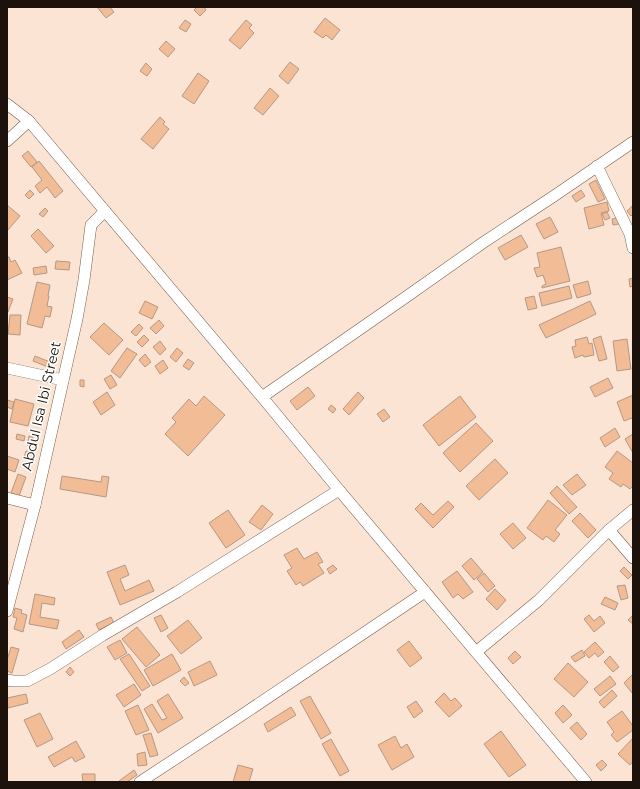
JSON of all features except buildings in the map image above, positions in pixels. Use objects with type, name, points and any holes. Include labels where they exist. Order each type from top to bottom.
[{"type":"street","points":[[7,104],[29,121],[586,782]]},
{"type":"street","points":[[7,141],[29,121]]},
{"type":"street","points":[[262,397],[484,242],[633,142]]},
{"type":"street","points":[[597,166],[630,234],[633,248]]},
{"type":"street","name":"Abdul Isa Ibi Street","points":[[7,611],[34,505],[63,380],[84,280],[91,225],[105,211]]},
{"type":"street","points":[[7,368],[63,380]]},
{"type":"street","points":[[7,680],[27,681],[50,669],[103,635],[177,592],[339,490]]},
{"type":"street","points":[[7,498],[34,505]]},
{"type":"street","points":[[476,652],[539,600],[609,530],[633,510]]},
{"type":"street","points":[[609,530],[633,558]]},
{"type":"street","points":[[144,781],[425,592]]}]
